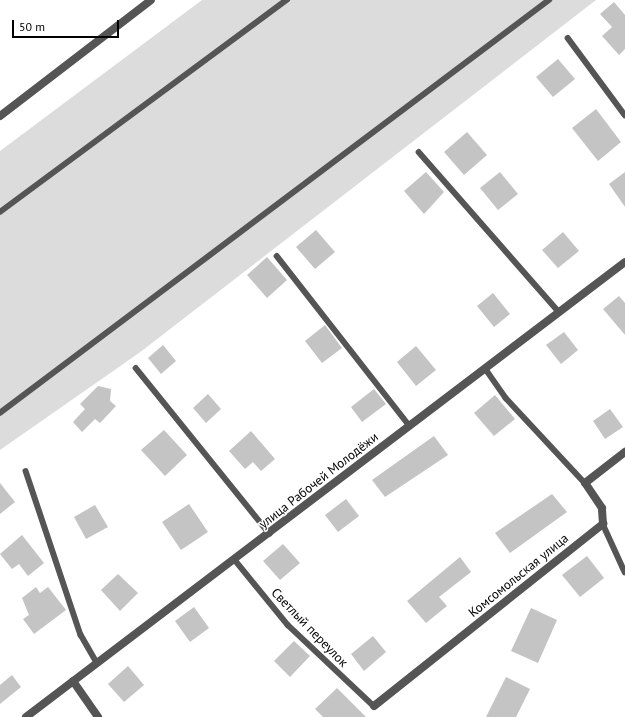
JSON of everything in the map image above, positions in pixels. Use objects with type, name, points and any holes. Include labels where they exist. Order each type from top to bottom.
[{"type":"street","points":[[0,116],[151,0]]},
{"type":"street","name":"улица Рабочей Молодёжи","points":[[26,717],[270,534],[558,311],[625,262]]},
{"type":"street","points":[[603,524],[602,508],[585,483],[625,452]]},
{"type":"street","name":"Комсомольская улица","points":[[374,706],[603,524]]},
{"type":"street","points":[[73,681],[98,717]]},
{"type":"lane","points":[[0,212],[287,0]]},
{"type":"lane","points":[[0,413],[549,0]]},
{"type":"lane","points":[[568,38],[625,115]]},
{"type":"lane","points":[[419,152],[558,311]]},
{"type":"lane","points":[[277,256],[410,426]]},
{"type":"lane","points":[[136,368],[270,534]]},
{"type":"lane","points":[[484,368],[506,398],[585,483]]},
{"type":"lane","points":[[26,471],[81,635],[97,663]]},
{"type":"lane","points":[[603,524],[625,572]]},
{"type":"lane","name":"Светлый переулок","points":[[235,560],[288,625],[374,706]]},
{"type":"shaded area","points":[[202,0],[596,0],[139,353],[0,450],[0,151]]},
{"type":"building","points":[[614,2],[625,15],[625,49],[619,55],[602,36],[612,27],[600,14]]},
{"type":"building","points":[[558,59],[575,79],[553,97],[536,77]]},
{"type":"building","points":[[596,109],[621,142],[598,161],[572,128]]},
{"type":"building","points":[[467,132],[487,155],[464,175],[444,152]]},
{"type":"building","points":[[426,172],[444,192],[424,214],[404,191]]},
{"type":"building","points":[[500,172],[518,194],[498,210],[480,188]]},
{"type":"building","points":[[625,172],[625,207],[609,184]]},
{"type":"building","points":[[316,230],[335,252],[315,269],[296,247]]},
{"type":"building","points":[[563,232],[579,251],[558,268],[542,250]]},
{"type":"building","points":[[267,257],[287,280],[267,298],[247,275]]},
{"type":"building","points":[[493,293],[510,314],[494,327],[477,306]]},
{"type":"building","points":[[619,296],[625,303],[625,335],[603,309]]},
{"type":"building","points":[[325,325],[342,348],[322,363],[305,341]]},
{"type":"building","points":[[564,332],[578,350],[561,364],[546,345]]},
{"type":"building","points":[[163,345],[176,361],[161,374],[148,358]]},
{"type":"building","points":[[416,346],[436,370],[416,386],[397,362]]},
{"type":"building","points":[[98,386],[111,389],[110,401],[116,406],[100,423],[95,419],[82,432],[73,422],[85,409],[80,404]]},
{"type":"building","points":[[374,389],[386,404],[362,422],[351,407]]},
{"type":"building","points":[[208,394],[221,409],[206,423],[193,408]]},
{"type":"building","points":[[495,395],[515,419],[494,436],[474,413]]},
{"type":"building","points":[[610,409],[623,427],[605,439],[593,421]]},
{"type":"building","points":[[164,430],[187,455],[165,476],[141,450]]},
{"type":"building","points":[[251,431],[275,459],[261,471],[253,462],[245,469],[229,451]]},
{"type":"building","points":[[434,436],[448,455],[385,497],[372,480]]},
{"type":"building","points":[[0,483],[15,502],[0,514]]},
{"type":"building","points":[[552,494],[567,512],[510,553],[495,533]]},
{"type":"building","points":[[346,499],[359,516],[338,532],[325,515]]},
{"type":"building","points":[[189,504],[208,532],[181,550],[162,522]]},
{"type":"building","points":[[95,505],[108,527],[86,539],[74,517]]},
{"type":"building","points":[[22,535],[44,563],[28,576],[19,564],[12,569],[0,554]]},
{"type":"building","points":[[283,544],[300,563],[280,580],[263,561]]},
{"type":"building","points":[[587,556],[604,578],[580,597],[562,575]]},
{"type":"building","points":[[460,557],[471,572],[439,597],[447,606],[426,623],[407,601]]},
{"type":"building","points":[[118,574],[138,593],[120,611],[101,590]]},
{"type":"building","points":[[36,587],[40,593],[48,587],[66,610],[34,634],[23,619],[29,615],[22,598]]},
{"type":"building","points":[[194,607],[209,628],[190,642],[175,621]]},
{"type":"building","points":[[531,608],[557,620],[538,663],[511,651]]},
{"type":"building","points":[[373,636],[386,652],[364,671],[351,654]]},
{"type":"building","points":[[294,641],[310,656],[290,677],[274,661]]},
{"type":"building","points":[[128,666],[144,685],[124,702],[108,684]]},
{"type":"building","points":[[12,675],[21,687],[0,704],[0,685]]},
{"type":"building","points":[[506,677],[530,689],[516,717],[486,717]]},
{"type":"building","points":[[337,688],[366,717],[323,717],[315,709]]}]
